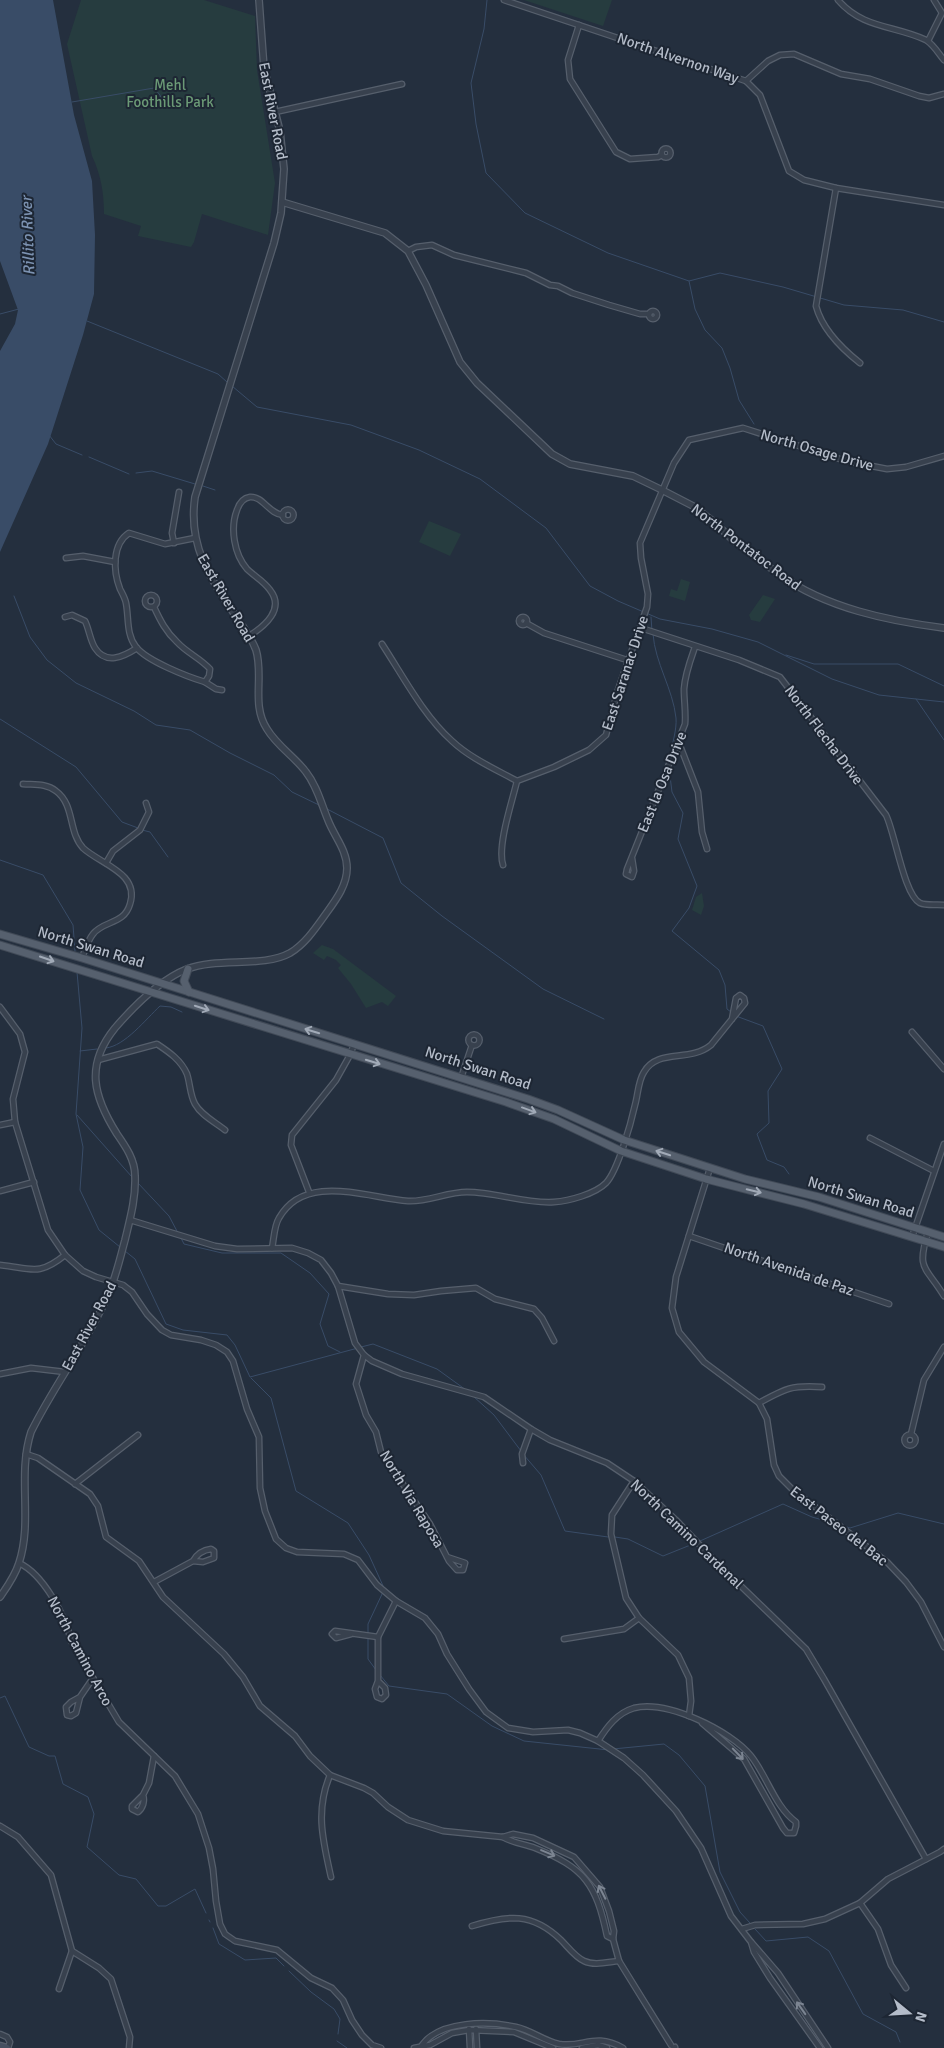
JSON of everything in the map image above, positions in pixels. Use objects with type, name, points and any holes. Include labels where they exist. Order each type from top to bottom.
[{"type":"main road","name":"North Swan Road","points":[[0,934],[82,958],[547,1105],[624,1140],[710,1168],[819,1197],[944,1237]]},
{"type":"main road","name":"North Swan Road","points":[[0,945],[506,1102],[554,1119],[621,1152],[706,1179],[804,1204],[944,1247]]},
{"type":"main road","points":[[188,969],[184,981],[189,992]]},
{"type":"main road","points":[[0,2046],[8,2048]]},
{"type":"street","name":"East River Road","points":[[0,1597],[19,1563],[25,1524],[26,1454],[31,1432],[99,1314],[113,1282],[130,1220],[136,1180],[135,1169],[131,1157],[111,1123],[97,1092],[94,1072],[96,1060],[116,1028],[151,992],[169,978],[188,969],[221,962],[279,957],[288,954],[305,941],[316,927],[333,904],[346,876],[347,866],[344,855],[314,784],[298,762],[271,735],[261,718],[258,706],[258,661],[249,636],[210,576],[195,538],[193,518],[195,497],[280,219],[284,169],[280,131],[264,68],[260,0]]},
{"type":"street","name":"North Alvernon Way","points":[[504,0],[746,81],[760,94],[788,171],[804,180],[836,188],[944,205]]},
{"type":"street","points":[[838,0],[850,12],[866,22],[928,41],[944,60]]},
{"type":"street","points":[[928,41],[943,13],[934,0]]},
{"type":"street","points":[[578,24],[568,60],[570,79],[616,152],[630,159],[662,155]]},
{"type":"street","points":[[746,81],[768,61],[780,55],[794,54],[841,74],[870,79],[919,96],[928,98],[944,94]]},
{"type":"street","points":[[275,112],[402,84]]},
{"type":"street","points":[[836,188],[816,306],[819,320],[849,355],[860,363]]},
{"type":"street","name":"North Pontatoc Road","points":[[282,202],[385,233],[408,251],[426,285],[460,362],[477,383],[552,454],[570,464],[633,476],[693,506],[780,575],[809,594],[908,624],[944,628]]},
{"type":"street","points":[[408,251],[416,247],[432,245],[454,254],[526,272],[550,285],[558,286],[572,293],[609,305],[640,314],[649,314]]},
{"type":"street","name":"North Osage Drive","points":[[689,440],[742,428],[846,461],[887,469],[906,468],[944,456]]},
{"type":"street","name":"East Saranac Drive","points":[[517,781],[554,767],[589,750],[606,735],[618,690],[630,661],[647,607],[648,594],[640,543],[674,463],[689,440]]},
{"type":"street","points":[[174,543],[172,533],[179,492]]},
{"type":"street","points":[[249,636],[268,623],[272,617],[275,603],[270,589],[246,568],[237,550],[234,518],[239,504],[244,499],[251,497],[258,499],[273,513],[283,514]]},
{"type":"street","points":[[195,538],[165,544],[155,543],[135,533],[129,533],[122,537],[118,544],[115,562],[119,587],[126,602],[130,636],[137,648],[153,660],[222,690]]},
{"type":"street","points":[[66,558],[83,556],[115,562]]},
{"type":"street","points":[[154,606],[163,626],[178,643],[202,660],[210,669],[209,676],[205,682]]},
{"type":"street","points":[[65,617],[72,615],[85,621],[94,646],[101,655],[112,659],[122,657],[137,648]]},
{"type":"street","points":[[526,623],[544,633],[630,661]]},
{"type":"street","name":"North Flecha Drive","points":[[641,628],[739,660],[780,678],[886,815],[891,824],[901,865],[916,899],[923,904],[944,905]]},
{"type":"street","points":[[382,644],[428,714],[452,741],[489,766],[517,781],[502,844],[500,857],[503,865]]},
{"type":"street","name":"East la Osa Drive","points":[[632,858],[685,724],[687,710],[684,690],[688,666],[695,647]]},
{"type":"street","points":[[679,743],[698,792],[702,832],[707,848]]},
{"type":"street","points":[[23,784],[46,785],[56,791],[69,809],[76,836],[81,846],[124,877],[130,886],[132,894],[126,914],[117,921],[93,933],[82,958]]},
{"type":"street","points":[[106,863],[113,851],[140,830],[149,812],[146,803]]},
{"type":"street","points":[[272,1248],[278,1220],[287,1207],[309,1192],[360,1192],[408,1201],[466,1192],[525,1201],[554,1202],[591,1192],[606,1183],[614,1171],[633,1116],[643,1073],[653,1062],[666,1057],[696,1054],[704,1051],[745,1003],[744,998],[740,994],[736,998],[732,1018]]},
{"type":"street","points":[[0,1007],[20,1034],[25,1052],[13,1099],[15,1122],[48,1230],[65,1255],[89,1275],[124,1285],[132,1292],[147,1314],[162,1330],[171,1335],[201,1340],[228,1352],[247,1409],[259,1437],[260,1488],[265,1511],[276,1539],[286,1548],[297,1552],[344,1554],[358,1560],[378,1585],[396,1601],[425,1618],[438,1634],[447,1654],[469,1689],[486,1712],[497,1721],[508,1728],[533,1732],[568,1730],[598,1741],[624,1758],[643,1775],[676,1811],[701,1848],[731,1916],[742,1929],[770,1978],[820,2048]]},
{"type":"street","points":[[912,1032],[944,1069]]},
{"type":"street","points":[[96,1060],[156,1044],[174,1055],[186,1074],[195,1104],[224,1130]]},
{"type":"street","points":[[309,1192],[290,1144],[292,1135],[336,1080],[354,1044]]},
{"type":"street","points":[[461,1078],[472,1045]]},
{"type":"street","points":[[0,1125],[15,1122]]},
{"type":"street","points":[[870,1138],[934,1171]]},
{"type":"street","points":[[912,1237],[944,1144]]},
{"type":"street","points":[[710,1168],[676,1277],[672,1308],[679,1332],[704,1362],[759,1403],[780,1392],[798,1386],[822,1387]]},
{"type":"street","points":[[0,1190],[34,1182]]},
{"type":"street","name":"North Camino Cardenal","points":[[130,1220],[215,1246],[237,1249],[292,1248],[308,1253],[320,1260],[338,1286],[350,1330],[355,1343],[364,1355],[385,1368],[402,1374],[484,1396],[550,1440],[607,1463],[634,1481],[806,1649],[926,1859]]},
{"type":"street","points":[[928,1232],[922,1250],[923,1264],[928,1276],[944,1296]]},
{"type":"street","name":"North Avenida de Paz","points":[[689,1236],[889,1304]]},
{"type":"street","points":[[0,1266],[30,1271],[40,1270],[57,1262],[65,1255]]},
{"type":"street","points":[[338,1286],[388,1294],[414,1295],[476,1288],[495,1298],[534,1309],[542,1318],[554,1341]]},
{"type":"street","points":[[912,1434],[924,1380],[944,1347]]},
{"type":"street","name":"North Via Raposa","points":[[364,1355],[356,1384],[366,1415],[376,1432],[381,1452],[430,1524],[447,1558]]},
{"type":"street","points":[[0,1374],[31,1368],[65,1372]]},
{"type":"street","name":"East Paseo del Bac","points":[[759,1403],[767,1419],[774,1464],[779,1476],[793,1490],[892,1568],[921,1602],[944,1647]]},
{"type":"street","points":[[523,1463],[522,1454],[531,1429]]},
{"type":"street","points":[[75,1484],[138,1435]]},
{"type":"street","points":[[26,1454],[38,1458],[90,1494],[98,1506],[106,1537],[139,1561],[163,1597],[224,1654],[243,1677],[260,1706],[294,1736],[310,1756],[330,1775],[369,1790],[388,1807],[408,1820],[443,1831],[502,1837],[553,1855],[570,1864],[594,1891],[600,1905],[607,1936],[612,1939]]},
{"type":"street","points":[[634,1481],[612,1515],[610,1534],[626,1598],[639,1618],[678,1655],[689,1678],[690,1716]]},
{"type":"street","points":[[154,1582],[194,1561]]},
{"type":"street","name":"North Camino Arco","points":[[19,1563],[31,1570],[56,1603],[68,1627],[71,1641],[120,1722],[175,1776],[198,1814],[209,1851],[220,1924],[225,1934],[235,1941],[277,1950],[311,1978],[332,1988],[343,2000],[352,2020],[362,2035],[372,2045],[380,2048]]},
{"type":"street","points":[[378,1681],[378,1637],[396,1601]]},
{"type":"street","points":[[564,1639],[624,1629],[639,1618]]},
{"type":"street","points":[[351,1634],[378,1637]]},
{"type":"street","points":[[80,1697],[93,1678]]},
{"type":"street","points":[[598,1741],[616,1717],[633,1709],[650,1706],[690,1716],[712,1725],[728,1735],[750,1754],[784,1810],[796,1822],[794,1833],[787,1833],[783,1828],[744,1759],[702,1722]]},
{"type":"street","points":[[143,1795],[151,1776],[154,1756]]},
{"type":"street","points":[[330,1775],[323,1792],[321,1824],[331,1877]]},
{"type":"street","points":[[0,1826],[18,1837],[51,1875],[72,1951],[59,1989]]},
{"type":"street","points":[[502,1837],[513,1834],[533,1838],[574,1857],[600,1887],[607,1901],[614,1931],[612,1939],[618,1961],[673,2047]]},
{"type":"street","points":[[742,1929],[755,1925],[803,1924],[825,1919],[860,1903],[888,1879],[944,1848]]},
{"type":"street","points":[[860,1903],[878,1929],[891,1965],[906,1988]]},
{"type":"street","points":[[472,1926],[498,1918],[521,1918],[547,1929],[584,1961],[595,1963],[618,1961]]},
{"type":"street","points":[[750,1942],[778,1973],[828,2048]]},
{"type":"street","points":[[72,1951],[99,1968],[111,1980],[130,2038],[129,2048]]},
{"type":"street","points":[[414,2048],[422,2045],[427,2038],[437,2032],[456,2025],[514,2032],[553,2048]]},
{"type":"street","points":[[469,2027],[470,2048]]},
{"type":"street","points":[[477,2028],[517,2027],[560,2044],[600,2040],[623,2048]]},
{"type":"street","points":[[477,2028],[477,2048]]},
{"type":"street","points":[[0,2034],[7,2037],[10,2042],[8,2048]]},
{"type":"street","points":[[582,2048],[598,2045],[607,2048]]},
{"type":"green space","name":"Mehl Foothills Park","points":[[81,0],[204,0],[255,16],[257,70],[275,183],[268,235],[202,214],[191,247],[138,236],[141,226],[104,214],[98,170],[92,156],[67,44]]},
{"type":"green space","points":[[524,0],[612,0],[603,26]]},
{"type":"green space","points":[[429,521],[461,534],[450,556],[419,542]]},
{"type":"green space","points":[[681,579],[690,582],[685,601],[669,596],[671,589],[677,591]]},
{"type":"green space","points":[[763,595],[775,599],[760,622],[751,620],[749,615]]},
{"type":"green space","points":[[702,893],[704,906],[701,915],[692,910],[696,897]]},
{"type":"green space","points":[[322,945],[333,949],[396,996],[388,1006],[382,1002],[366,1008],[338,968],[341,965],[336,960],[327,956],[324,960],[313,953]]},
{"type":"water","name":"Rillito River","points":[[0,0],[53,0],[74,115],[92,181],[95,235],[94,294],[83,335],[48,444],[0,552],[0,351],[15,324],[18,310],[0,261]]},
{"type":"waterway","points":[[487,0],[484,29],[471,83],[476,124],[486,173],[525,213],[608,253],[689,281],[720,273],[783,287],[844,305],[903,310],[944,322]]},
{"type":"waterway","points":[[72,102],[154,88],[162,101]]},
{"type":"waterway","points":[[689,281],[695,309],[705,330],[722,348],[739,400],[754,424]]},
{"type":"waterway","points":[[0,314],[19,309]]},
{"type":"waterway","points":[[87,321],[218,374],[227,382]]},
{"type":"waterway","points":[[232,386],[257,407],[351,425],[419,450],[480,479],[546,528],[590,586],[618,601],[660,619],[712,629],[758,642],[832,679],[879,695],[944,702]]},
{"type":"waterway","points":[[49,435],[56,444],[82,455]]},
{"type":"waterway","points":[[89,457],[129,474]]},
{"type":"waterway","points":[[136,473],[152,471],[195,484]]},
{"type":"waterway","points":[[203,486],[215,490]]},
{"type":"waterway","points":[[14,596],[30,637],[47,660],[76,683],[134,711],[156,725],[190,730],[274,775],[292,792],[319,805]]},
{"type":"waterway","points":[[651,617],[652,631]]},
{"type":"waterway","points":[[653,634],[654,645],[676,718],[670,756]]},
{"type":"waterway","points":[[786,655],[814,664],[898,664],[944,686]]},
{"type":"waterway","points":[[916,699],[944,740]]},
{"type":"waterway","points":[[0,719],[76,767],[122,822],[138,828]]},
{"type":"waterway","points":[[669,768],[672,792],[683,813],[678,839],[697,886],[689,908],[672,931],[719,970],[725,985],[727,1009],[731,1012]]},
{"type":"waterway","points":[[327,809],[383,838],[401,883],[442,916],[543,989],[604,1019]]},
{"type":"waterway","points":[[142,830],[150,832],[168,857]]},
{"type":"waterway","points":[[0,860],[43,875],[73,925],[75,951]]},
{"type":"waterway","points":[[77,972],[82,1028],[76,1114],[83,1147],[80,1190],[99,1230],[120,1247]]},
{"type":"waterway","points":[[106,1048],[128,1037],[160,1006],[171,1007],[182,1012]]},
{"type":"waterway","points":[[736,1016],[763,1026],[782,1069],[768,1091],[769,1123],[757,1134],[767,1160],[784,1167],[789,1174]]},
{"type":"waterway","points":[[80,1051],[97,1049]]},
{"type":"waterway","points":[[77,1115],[132,1177]]},
{"type":"waterway","points":[[137,1182],[169,1216],[178,1233]]},
{"type":"waterway","points":[[180,1236],[184,1244],[222,1253],[281,1253],[310,1273],[329,1294],[320,1324],[328,1346],[340,1352]]},
{"type":"waterway","points":[[125,1251],[135,1259],[166,1324],[183,1330],[227,1335],[235,1345],[250,1377],[358,1348]]},
{"type":"waterway","points":[[361,1347],[373,1344],[437,1369],[466,1390]]},
{"type":"waterway","points":[[251,1378],[271,1398],[296,1491],[348,1523],[369,1555],[384,1588]]},
{"type":"waterway","points":[[473,1396],[494,1415],[521,1451]]},
{"type":"waterway","points":[[523,1454],[541,1475],[565,1531],[608,1537]]},
{"type":"waterway","points":[[700,1541],[783,1504],[812,1517],[833,1523]]},
{"type":"waterway","points":[[844,1526],[850,1528],[898,1513],[944,1524]]},
{"type":"waterway","points":[[615,1537],[628,1539],[663,1556],[693,1544]]},
{"type":"waterway","points":[[376,1670],[368,1659],[368,1624],[383,1592]]},
{"type":"waterway","points":[[380,1675],[389,1686],[447,1694],[492,1726],[524,1741],[609,1750]]},
{"type":"waterway","points":[[0,1698],[5,1696],[29,1747],[49,1756],[55,1756],[63,1784],[88,1797],[94,1814],[87,1847],[119,1875],[136,1879],[158,1906],[166,1906],[195,1889],[206,1913]]},
{"type":"waterway","points":[[613,1749],[664,1744],[679,1755],[705,1786],[720,1872],[740,1912],[750,1923]]},
{"type":"waterway","points":[[213,1928],[219,1944],[245,1960],[276,1958],[284,1966]]},
{"type":"waterway","points":[[755,1929],[766,1941],[808,1937],[829,1951],[863,2014],[896,2032],[900,2042]]},
{"type":"waterway","points":[[289,1971],[311,1992],[334,2009],[340,2019],[338,2034]]},
{"type":"waterway","points":[[337,2041],[347,2048]]}]
